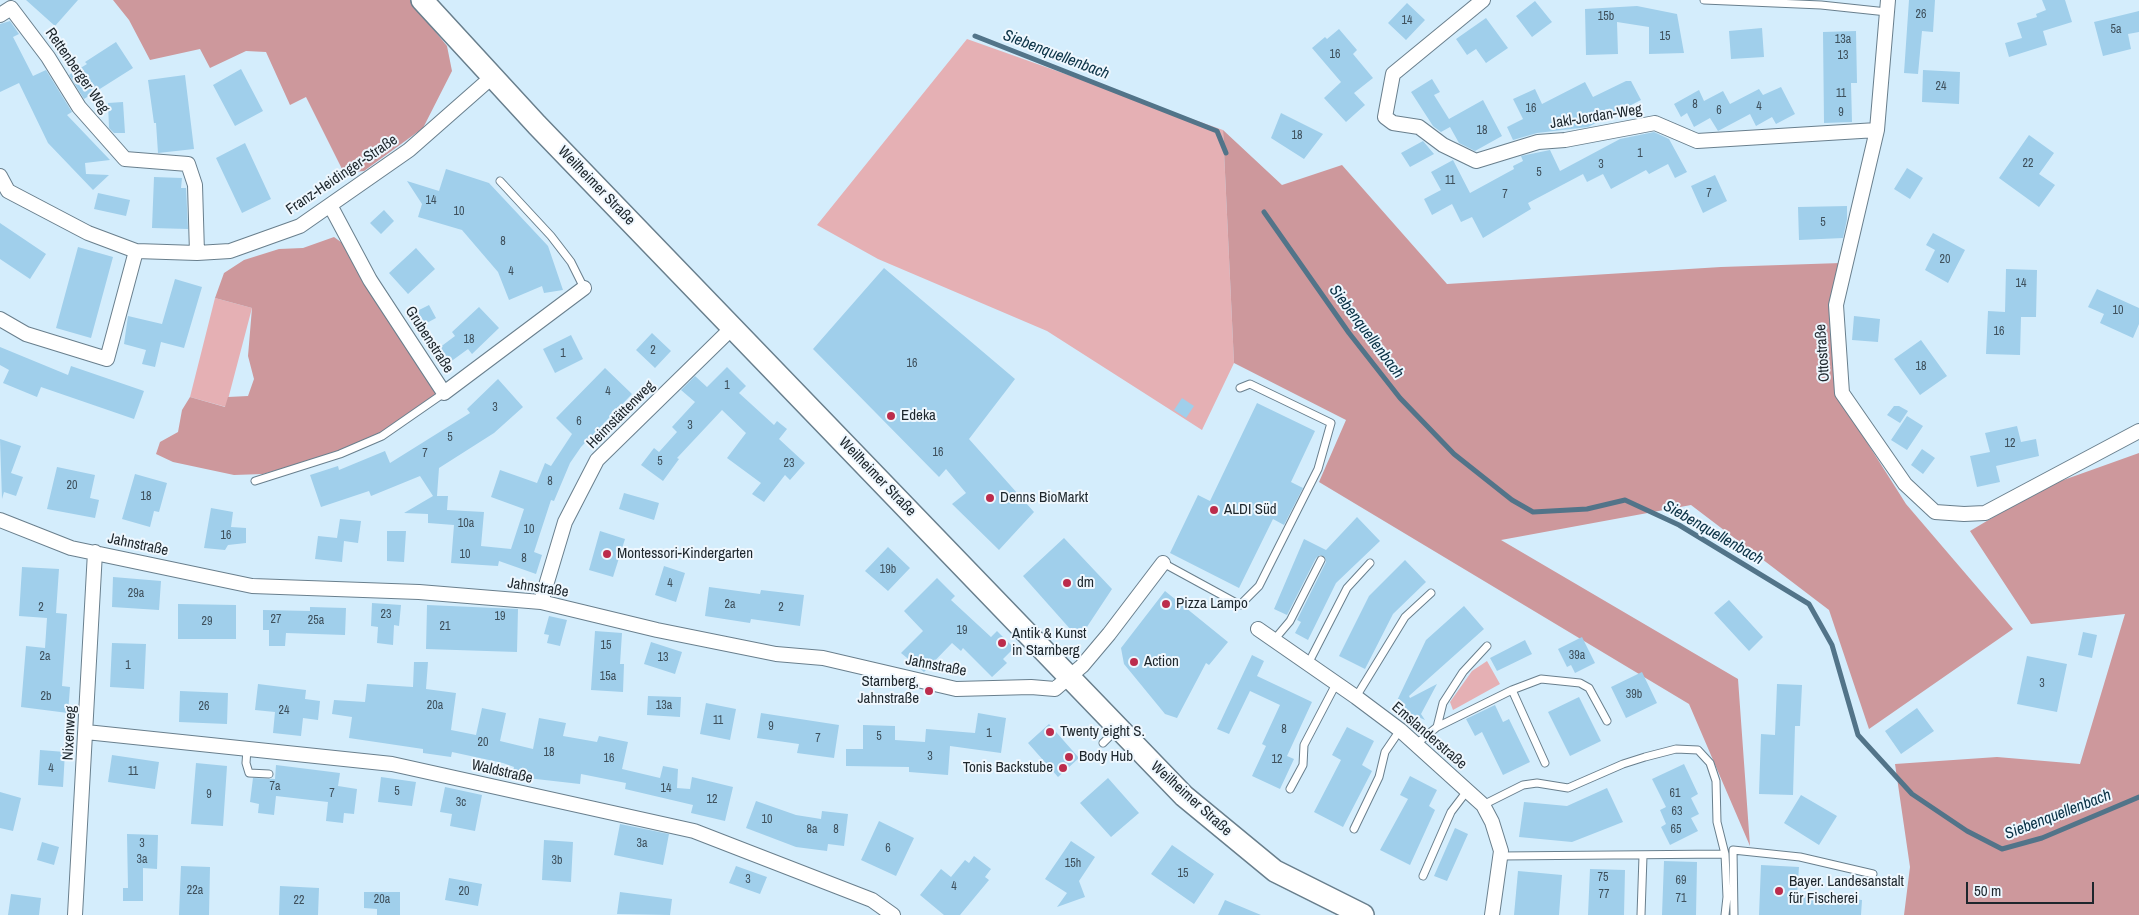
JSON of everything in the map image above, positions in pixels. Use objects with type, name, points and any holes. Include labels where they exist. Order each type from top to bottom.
[{"type":"main road","name":"Weilheimer Straße","points":[[422,0],[492,77],[1184,796],[1275,871],[1363,915]]},
{"type":"street","name":"Jakl-Jordan-Weg","points":[[1483,0],[1393,74],[1385,117],[1393,123],[1419,127],[1443,145],[1476,161],[1538,142],[1566,140],[1656,123],[1697,142],[1877,130]]},
{"type":"street","name":"Ottostraße","points":[[1888,6],[1877,130],[1836,305],[1842,393],[1905,484],[1935,512],[1985,513],[2139,430]]},
{"type":"street","name":"Rettenberger Weg","points":[[0,15],[11,8],[48,58],[79,107],[125,159],[188,164],[195,185],[197,253]]},
{"type":"street","name":"Franz-Heidinger-Straße","points":[[0,176],[8,191],[88,233],[136,251],[197,253],[230,251],[300,226],[408,150],[492,77]]},
{"type":"street","name":"Grubenstraße","points":[[330,205],[370,280],[444,393],[584,288]]},
{"type":"street","points":[[0,319],[26,334],[108,360],[136,251]]},
{"type":"street","name":"Heimstättenweg","points":[[541,602],[564,522],[597,460],[733,327]]},
{"type":"street","name":"Jahnstraße","points":[[0,520],[71,548],[252,586],[419,592],[541,602],[657,630],[776,654],[823,658],[956,689],[1031,687],[1055,689],[1069,678]]},
{"type":"street","name":"Nixenweg","points":[[75,915],[96,552]]},
{"type":"street","points":[[1069,678],[1109,634],[1162,562]]},
{"type":"street","name":"Emslanderstraße","points":[[1258,629],[1309,662],[1400,730],[1483,805],[1498,838],[1501,856],[1492,915]]},
{"type":"street","name":"Waldstraße","points":[[86,732],[392,764],[694,831],[872,900],[893,915]]},
{"type":"lane","points":[[1704,0],[1888,6]]},
{"type":"lane","points":[[500,181],[561,248],[571,262],[584,288]]},
{"type":"lane","points":[[1162,562],[1240,606],[1259,586],[1318,469],[1331,424],[1250,384],[1240,388]]},
{"type":"lane","points":[[255,481],[340,454],[382,436],[444,393]]},
{"type":"lane","points":[[1274,640],[1290,621],[1321,560]]},
{"type":"lane","points":[[1309,662],[1347,588],[1370,563]]},
{"type":"lane","points":[[1356,696],[1405,617],[1431,593]]},
{"type":"lane","points":[[1437,727],[1443,703],[1458,680],[1486,646]]},
{"type":"lane","points":[[1415,745],[1437,727],[1512,690],[1542,678],[1580,683],[1589,688],[1607,721]]},
{"type":"lane","points":[[1290,789],[1303,765],[1304,745],[1336,684]]},
{"type":"lane","points":[[1512,690],[1545,763]]},
{"type":"lane","points":[[1103,743],[1118,728]]},
{"type":"lane","points":[[1354,829],[1379,778],[1385,752],[1400,730]]},
{"type":"lane","points":[[247,749],[246,763],[250,773],[269,774]]},
{"type":"lane","points":[[1483,805],[1523,784],[1537,783],[1568,788],[1623,764],[1645,757],[1676,749],[1698,750],[1710,762],[1716,781],[1718,822],[1725,854],[1727,898],[1725,915]]},
{"type":"lane","points":[[1423,876],[1451,812],[1467,791]]},
{"type":"lane","points":[[1734,915],[1733,850],[1800,857],[1873,874]]},
{"type":"lane","points":[[1501,856],[1725,854]]},
{"type":"lane","points":[[1641,915],[1643,856]]},
{"type":"shaded area","points":[[113,0],[410,0],[447,46],[452,71],[423,128],[364,171],[344,173],[306,97],[290,105],[266,52],[246,51],[210,68],[200,49],[150,60],[129,20]]},
{"type":"shaded area","points":[[967,39],[1223,130],[1234,363],[1202,430],[1047,331],[878,259],[817,225]]},
{"type":"shaded area","points":[[1223,130],[1282,185],[1342,165],[1447,284],[1721,267],[1841,263],[1837,395],[1906,504],[2013,629],[1869,729],[1829,610],[1691,505],[1501,540],[1738,679],[1750,846],[1689,704],[1319,482],[1346,420],[1234,363]]},
{"type":"shaded area","points":[[334,237],[345,245],[436,392],[431,401],[379,435],[328,455],[263,474],[234,475],[173,462],[156,454],[160,442],[178,432],[182,410],[190,397],[225,407],[228,397],[248,396],[254,379],[248,356],[252,308],[215,298],[224,273],[244,260],[279,249],[303,248]]},
{"type":"shaded area","points":[[215,298],[252,308],[226,407],[190,397]]},
{"type":"shaded area","points":[[2139,453],[2139,915],[1904,915],[1910,867],[1895,764],[1997,757],[2080,764],[2125,614],[2031,624],[1970,531],[2044,487]]},
{"type":"shaded area","points":[[1487,661],[1500,684],[1453,710],[1450,702],[1472,671]]},
{"type":"building","points":[[26,0],[78,0],[55,26]]},
{"type":"building","points":[[1909,0],[1935,0],[1933,32],[1922,31],[1918,74],[1904,73]]},
{"type":"building","points":[[2042,0],[2065,0],[2072,22],[2043,31],[2047,45],[2009,57],[2005,43],[2022,38],[2017,23],[2037,17],[2036,14],[2046,10]]},
{"type":"building","points":[[1535,1],[1552,22],[1532,37],[1516,16]]},
{"type":"building","points":[[1407,3],[1425,20],[1406,40],[1388,23]]},
{"type":"building","points":[[1637,6],[1677,14],[1684,53],[1649,54],[1649,27],[1617,22],[1618,54],[1586,55],[1585,9]]},
{"type":"building","points":[[2139,11],[2139,32],[2128,34],[2131,49],[2103,56],[2094,22]]},
{"type":"building","points":[[1486,18],[1508,48],[1486,63],[1476,49],[1467,55],[1456,39]]},
{"type":"building","points":[[10,21],[19,34],[13,37],[33,76],[46,70],[72,112],[67,115],[110,160],[85,163],[86,174],[109,175],[93,190],[48,143],[19,83],[0,92],[0,24]]},
{"type":"building","points":[[1762,28],[1764,57],[1731,59],[1729,31]]},
{"type":"building","points":[[1339,29],[1357,50],[1353,54],[1373,78],[1354,93],[1365,105],[1346,122],[1324,98],[1341,82],[1312,48],[1325,37],[1327,39]]},
{"type":"building","points":[[1856,31],[1857,83],[1851,83],[1852,122],[1824,123],[1823,32]]},
{"type":"building","points":[[116,42],[133,68],[84,99],[69,75]]},
{"type":"building","points":[[241,69],[263,111],[235,126],[213,85]]},
{"type":"building","points":[[1923,70],[1960,72],[1959,104],[1922,102]]},
{"type":"building","points":[[185,75],[194,149],[158,153],[156,123],[154,123],[148,80]]},
{"type":"building","points":[[1432,79],[1440,92],[1434,95],[1449,119],[1483,100],[1502,136],[1475,151],[1459,143],[1450,127],[1441,132],[1433,126],[1411,92]]},
{"type":"building","points":[[1626,81],[1631,81],[1641,100],[1588,127],[1537,133],[1513,140],[1507,127],[1523,119],[1513,99],[1535,89],[1542,104],[1585,82],[1593,97]]},
{"type":"building","points":[[1781,87],[1795,114],[1776,124],[1772,117],[1756,126],[1750,114],[1718,131],[1710,118],[1694,127],[1687,113],[1681,117],[1674,104],[1699,90],[1704,101],[1723,91],[1730,104],[1759,89],[1763,95]]},
{"type":"building","points":[[123,102],[125,133],[114,133],[109,128],[108,103]]},
{"type":"building","points":[[1281,113],[1323,134],[1304,159],[1271,138]]},
{"type":"building","points":[[1654,132],[1669,139],[1687,172],[1675,178],[1668,164],[1649,174],[1646,170],[1611,189],[1603,174],[1587,182],[1583,174],[1528,203],[1531,209],[1483,238],[1472,217],[1461,222],[1452,204],[1432,215],[1424,199],[1441,190],[1431,172],[1453,160],[1470,193],[1514,169],[1513,166],[1523,161],[1521,156],[1550,150],[1560,171],[1620,139]]},
{"type":"building","points":[[2029,135],[2054,153],[2039,174],[2055,185],[2039,207],[1999,178]]},
{"type":"building","points":[[1423,141],[1434,154],[1410,167],[1401,153]]},
{"type":"building","points":[[245,143],[271,199],[242,213],[216,158]]},
{"type":"building","points":[[1907,168],[1923,178],[1910,199],[1894,189]]},
{"type":"building","points":[[446,169],[489,183],[548,246],[563,290],[544,293],[542,286],[509,300],[498,272],[462,230],[418,217],[422,204],[407,181],[439,191]]},
{"type":"building","points":[[1715,175],[1727,201],[1703,213],[1691,186]]},
{"type":"building","points":[[154,177],[182,178],[181,188],[186,188],[188,229],[152,228]]},
{"type":"building","points":[[98,193],[130,200],[126,216],[94,209]]},
{"type":"building","points":[[1847,206],[1847,219],[1843,238],[1799,240],[1798,207]]},
{"type":"building","points":[[384,210],[394,221],[381,234],[370,223]]},
{"type":"building","points":[[0,223],[46,254],[30,279],[0,259]]},
{"type":"building","points":[[1933,233],[1965,250],[1948,283],[1925,270],[1935,250],[1926,245]]},
{"type":"building","points":[[78,247],[113,257],[91,338],[56,328]]},
{"type":"building","points":[[416,248],[435,269],[408,294],[389,273]]},
{"type":"building","points":[[884,268],[1015,379],[969,439],[1034,512],[999,550],[952,504],[966,493],[946,469],[939,477],[813,349]]},
{"type":"building","points":[[2006,269],[2037,270],[2036,317],[2021,317],[2020,355],[1986,354],[1988,311],[2005,312]]},
{"type":"building","points":[[175,279],[202,287],[184,348],[161,342],[155,367],[142,364],[146,350],[124,344],[128,316],[162,324]]},
{"type":"building","points":[[2097,289],[2139,308],[2139,324],[2133,338],[2100,323],[2104,314],[2088,307]]},
{"type":"building","points":[[429,305],[436,318],[423,325],[415,312]]},
{"type":"building","points":[[479,307],[499,328],[472,354],[468,349],[442,368],[431,354],[455,336],[452,332]]},
{"type":"building","points":[[1854,316],[1880,319],[1878,342],[1852,340]]},
{"type":"building","points":[[652,333],[671,351],[655,368],[636,350]]},
{"type":"building","points":[[571,335],[583,359],[555,373],[543,349]]},
{"type":"building","points":[[1921,340],[1947,376],[1920,395],[1894,359]]},
{"type":"building","points":[[0,347],[68,375],[71,366],[144,391],[134,419],[41,387],[37,397],[3,383],[9,370],[0,365]]},
{"type":"building","points":[[727,367],[746,386],[739,393],[774,425],[777,421],[787,429],[779,439],[805,463],[790,480],[785,475],[764,502],[752,494],[761,483],[727,458],[746,433],[722,410],[677,458],[679,459],[663,481],[641,465],[654,448],[659,452],[677,432],[672,427],[695,402],[681,390],[695,376],[707,387]]},
{"type":"building","points":[[605,368],[632,394],[581,447],[570,463],[554,501],[551,500],[534,552],[542,555],[536,574],[499,561],[498,566],[451,563],[454,525],[428,523],[428,514],[404,513],[433,496],[420,476],[371,496],[369,491],[321,507],[310,475],[338,466],[339,470],[385,451],[390,463],[470,413],[467,409],[498,379],[523,407],[494,433],[439,468],[437,496],[448,496],[447,510],[484,512],[481,546],[511,549],[524,509],[491,497],[500,470],[537,483],[545,463],[551,466],[572,434],[556,418]]},
{"type":"building","points":[[1182,398],[1194,406],[1186,418],[1174,410]]},
{"type":"building","points":[[1257,403],[1315,431],[1291,482],[1303,488],[1284,525],[1273,519],[1239,588],[1170,553],[1198,495],[1210,501]]},
{"type":"building","points":[[1894,406],[1899,406],[1908,411],[1900,423],[1887,415]]},
{"type":"building","points":[[1907,416],[1923,426],[1907,450],[1891,440]]},
{"type":"building","points":[[2017,426],[2021,442],[2036,439],[2039,456],[1996,466],[2000,482],[1977,487],[1970,456],[1990,452],[1985,433]]},
{"type":"building","points":[[0,439],[21,446],[11,473],[23,477],[16,496],[4,492],[2,499]]},
{"type":"building","points":[[1922,449],[1935,458],[1923,474],[1911,465]]},
{"type":"building","points":[[57,467],[95,475],[90,498],[99,500],[95,518],[47,509]]},
{"type":"building","points":[[135,474],[167,483],[159,512],[154,511],[150,527],[122,519]]},
{"type":"building","points":[[624,493],[659,503],[654,520],[619,509]]},
{"type":"building","points":[[211,508],[233,512],[231,527],[246,528],[246,543],[228,545],[225,550],[204,548]]},
{"type":"building","points":[[1357,517],[1380,541],[1336,583],[1308,640],[1295,633],[1301,622],[1297,620],[1326,562],[1325,557],[1320,555],[1316,558],[1287,615],[1274,609],[1304,539],[1326,550]]},
{"type":"building","points":[[340,519],[361,521],[358,543],[344,541],[342,562],[315,559],[318,536],[337,538]]},
{"type":"building","points":[[387,531],[406,531],[404,562],[387,561]]},
{"type":"building","name":"Montessori-Kindergarten","points":[[600,531],[625,539],[613,577],[589,570]]},
{"type":"building","name":"dm","points":[[1064,538],[1112,589],[1079,639],[1023,576]]},
{"type":"building","points":[[888,547],[910,568],[888,591],[865,571]]},
{"type":"building","points":[[1405,560],[1426,582],[1393,614],[1365,669],[1339,656],[1369,596]]},
{"type":"building","points":[[664,566],[685,573],[676,602],[655,595]]},
{"type":"building","points":[[22,567],[59,569],[56,613],[67,614],[62,686],[70,687],[68,713],[21,707],[26,646],[45,648],[47,618],[19,616]]},
{"type":"building","points":[[113,577],[161,581],[159,610],[112,607]]},
{"type":"building","points":[[937,578],[955,596],[951,600],[991,637],[997,631],[1014,648],[1003,659],[1007,663],[992,677],[963,648],[961,651],[952,643],[924,672],[901,653],[923,631],[904,611]]},
{"type":"building","points":[[709,587],[760,594],[761,590],[804,595],[800,626],[751,619],[750,623],[705,616]]},
{"type":"building","points":[[1165,591],[1228,642],[1209,665],[1206,663],[1177,718],[1165,714],[1124,664],[1121,648]]},
{"type":"building","points":[[1729,600],[1763,637],[1749,651],[1714,613]]},
{"type":"building","points":[[372,603],[401,605],[399,626],[394,625],[393,645],[377,643],[378,627],[371,626]]},
{"type":"building","points":[[178,604],[236,605],[236,639],[178,639]]},
{"type":"building","points":[[427,605],[518,609],[517,652],[426,649]]},
{"type":"building","points":[[1464,606],[1484,629],[1409,696],[1410,698],[1437,684],[1421,714],[1425,720],[1396,707],[1392,711],[1426,640]]},
{"type":"building","points":[[310,607],[346,608],[345,635],[286,633],[285,646],[269,646],[269,630],[263,630],[263,610],[310,611]]},
{"type":"building","points":[[549,616],[567,620],[560,646],[547,643],[549,635],[544,634]]},
{"type":"building","points":[[595,631],[622,633],[620,664],[624,664],[623,692],[591,690]]},
{"type":"building","points":[[2083,632],[2097,635],[2092,658],[2078,655]]},
{"type":"building","points":[[1582,637],[1595,663],[1575,673],[1571,665],[1567,667],[1558,649]]},
{"type":"building","points":[[1525,640],[1532,654],[1497,671],[1490,658]]},
{"type":"building","points":[[651,642],[682,652],[675,674],[644,664]]},
{"type":"building","points":[[112,643],[146,644],[144,689],[110,687]]},
{"type":"building","points":[[1252,655],[1264,661],[1257,676],[1312,702],[1287,756],[1294,759],[1280,789],[1252,776],[1266,746],[1262,744],[1280,705],[1250,691],[1229,734],[1217,729]]},
{"type":"building","points":[[2027,656],[2067,664],[2057,712],[2017,704]]},
{"type":"building","points":[[414,662],[428,662],[426,689],[456,693],[451,730],[476,735],[482,708],[506,713],[500,741],[533,749],[539,718],[566,723],[563,736],[597,742],[599,736],[628,742],[622,769],[660,778],[663,766],[678,769],[677,788],[690,789],[692,777],[733,787],[725,821],[691,813],[693,805],[625,789],[626,783],[581,774],[580,784],[527,778],[512,775],[514,767],[503,763],[452,752],[451,757],[423,753],[423,749],[349,738],[352,717],[332,714],[334,700],[365,702],[367,684],[413,687]]},
{"type":"building","points":[[1642,672],[1657,703],[1626,718],[1611,687]]},
{"type":"building","points":[[258,684],[306,690],[305,699],[320,701],[318,720],[303,718],[301,736],[273,733],[275,712],[255,710]]},
{"type":"building","points":[[1777,684],[1802,685],[1800,726],[1795,726],[1793,795],[1759,794],[1761,734],[1775,735]]},
{"type":"building","points":[[180,691],[228,693],[227,724],[179,722]]},
{"type":"building","points":[[648,696],[681,697],[680,717],[647,715]]},
{"type":"building","points":[[1579,697],[1601,741],[1570,756],[1548,712]]},
{"type":"building","points":[[706,703],[736,709],[730,740],[700,734]]},
{"type":"building","points":[[1495,705],[1503,722],[1509,719],[1530,762],[1503,775],[1482,732],[1475,736],[1466,719]]},
{"type":"building","points":[[1917,708],[1934,731],[1901,754],[1885,731]]},
{"type":"building","points":[[761,713],[839,725],[834,758],[797,753],[799,744],[757,738]]},
{"type":"building","points":[[978,713],[1006,718],[1001,753],[950,746],[948,775],[909,772],[909,767],[846,766],[846,749],[863,749],[863,725],[895,726],[895,740],[925,742],[926,729],[975,733]]},
{"type":"building","points":[[1049,724],[1079,758],[1058,777],[1028,743]]},
{"type":"building","points":[[1347,727],[1374,741],[1362,765],[1372,771],[1343,827],[1314,812],[1341,760],[1332,755]]},
{"type":"building","points":[[40,750],[65,752],[63,787],[38,785]]},
{"type":"building","points":[[112,755],[159,762],[155,789],[108,782]]},
{"type":"building","points":[[196,763],[227,766],[223,826],[191,824]]},
{"type":"building","points":[[1684,764],[1698,794],[1691,798],[1699,814],[1691,818],[1698,831],[1670,845],[1661,827],[1666,824],[1660,810],[1666,807],[1652,779]]},
{"type":"building","points":[[276,765],[340,773],[338,786],[357,789],[354,814],[344,813],[343,823],[326,821],[328,802],[276,796],[274,815],[258,813],[259,804],[250,802],[253,778],[275,779]]},
{"type":"building","points":[[1410,776],[1437,790],[1429,806],[1435,810],[1410,865],[1380,850],[1408,799],[1400,795]]},
{"type":"building","points":[[381,777],[416,782],[412,806],[378,802]]},
{"type":"building","points":[[1108,778],[1139,813],[1111,837],[1080,803]]},
{"type":"building","points":[[445,787],[482,795],[475,831],[450,826],[452,814],[440,812]]},
{"type":"building","points":[[1607,788],[1623,822],[1572,842],[1519,837],[1524,802],[1567,806]]},
{"type":"building","points":[[0,792],[21,798],[13,831],[0,828]]},
{"type":"building","points":[[1801,795],[1837,816],[1819,845],[1784,823]]},
{"type":"building","points":[[756,801],[796,815],[821,819],[822,811],[848,814],[844,846],[828,844],[827,851],[796,847],[746,828]]},
{"type":"building","points":[[879,821],[914,838],[896,876],[861,860]]},
{"type":"building","points":[[620,824],[669,834],[663,865],[614,855]]},
{"type":"building","points":[[1455,828],[1468,834],[1447,881],[1434,876]]},
{"type":"building","points":[[127,834],[158,835],[157,869],[143,868],[143,901],[123,901],[123,888],[128,888]]},
{"type":"building","points":[[544,840],[573,842],[571,882],[542,880]]},
{"type":"building","points":[[1071,841],[1095,857],[1079,881],[1085,897],[1057,907],[1067,893],[1045,879]]},
{"type":"building","points":[[42,842],[59,847],[54,865],[37,860]]},
{"type":"building","points":[[1172,845],[1214,874],[1194,904],[1151,874]]},
{"type":"building","points":[[974,856],[991,869],[985,877],[989,880],[960,915],[944,915],[920,895],[941,869],[951,877],[965,860],[969,863]]},
{"type":"building","points":[[1664,861],[1697,862],[1696,915],[1662,915]]},
{"type":"building","name":"Bayer. Landesanstalt für Fischerei","points":[[1761,865],[1799,867],[1797,895],[1862,900],[1861,915],[1759,915]]},
{"type":"building","points":[[181,866],[210,867],[209,915],[179,915]]},
{"type":"building","points":[[736,866],[767,877],[760,894],[729,883]]},
{"type":"building","points":[[1590,869],[1625,870],[1624,915],[1588,915]]},
{"type":"building","points":[[1518,871],[1562,875],[1559,915],[1514,915]]},
{"type":"building","points":[[449,878],[482,884],[478,906],[445,900]]},
{"type":"building","points":[[280,886],[319,888],[318,915],[279,915]]},
{"type":"building","points":[[364,892],[400,892],[400,915],[377,915],[377,909],[364,908]]},
{"type":"building","points":[[620,892],[672,899],[670,915],[617,914]]},
{"type":"building","points":[[11,894],[41,898],[39,915],[8,915]]},
{"type":"building","points":[[1225,900],[1261,915],[1218,915]]},
{"type":"waterway","name":"Siebenquellenbach","points":[[975,36],[1217,131],[1226,153]]},
{"type":"waterway","name":"Siebenquellenbach","points":[[1264,212],[1349,333],[1400,398],[1454,454],[1512,500],[1533,512],[1587,509],[1625,500],[1679,525],[1809,604],[1832,645],[1858,735],[1912,794],[1967,831],[2002,849],[2042,838],[2139,797]]},
{"type":"place","name":"Edeka","points":[[891,416]]},
{"type":"place","name":"Denns BioMarkt","points":[[990,498]]},
{"type":"place","name":"ALDI Süd","points":[[1214,510]]},
{"type":"place","name":"Montessori-Kindergarten","points":[[607,554]]},
{"type":"place","name":"dm","points":[[1067,583]]},
{"type":"place","name":"Pizza Lampo","points":[[1166,604]]},
{"type":"place","name":"Antik & Kunst in Starnberg","points":[[1002,643]]},
{"type":"place","name":"Action","points":[[1134,662]]},
{"type":"place","name":"Starnberg, Jahnstraße","points":[[929,691]]},
{"type":"place","name":"Twenty eight S.","points":[[1050,732]]},
{"type":"place","name":"Body Hub","points":[[1069,757]]},
{"type":"place","name":"Tonis Backstube","points":[[1063,768]]},
{"type":"place","name":"Bayer. Landesanstalt für Fischerei","points":[[1779,891]]}]
